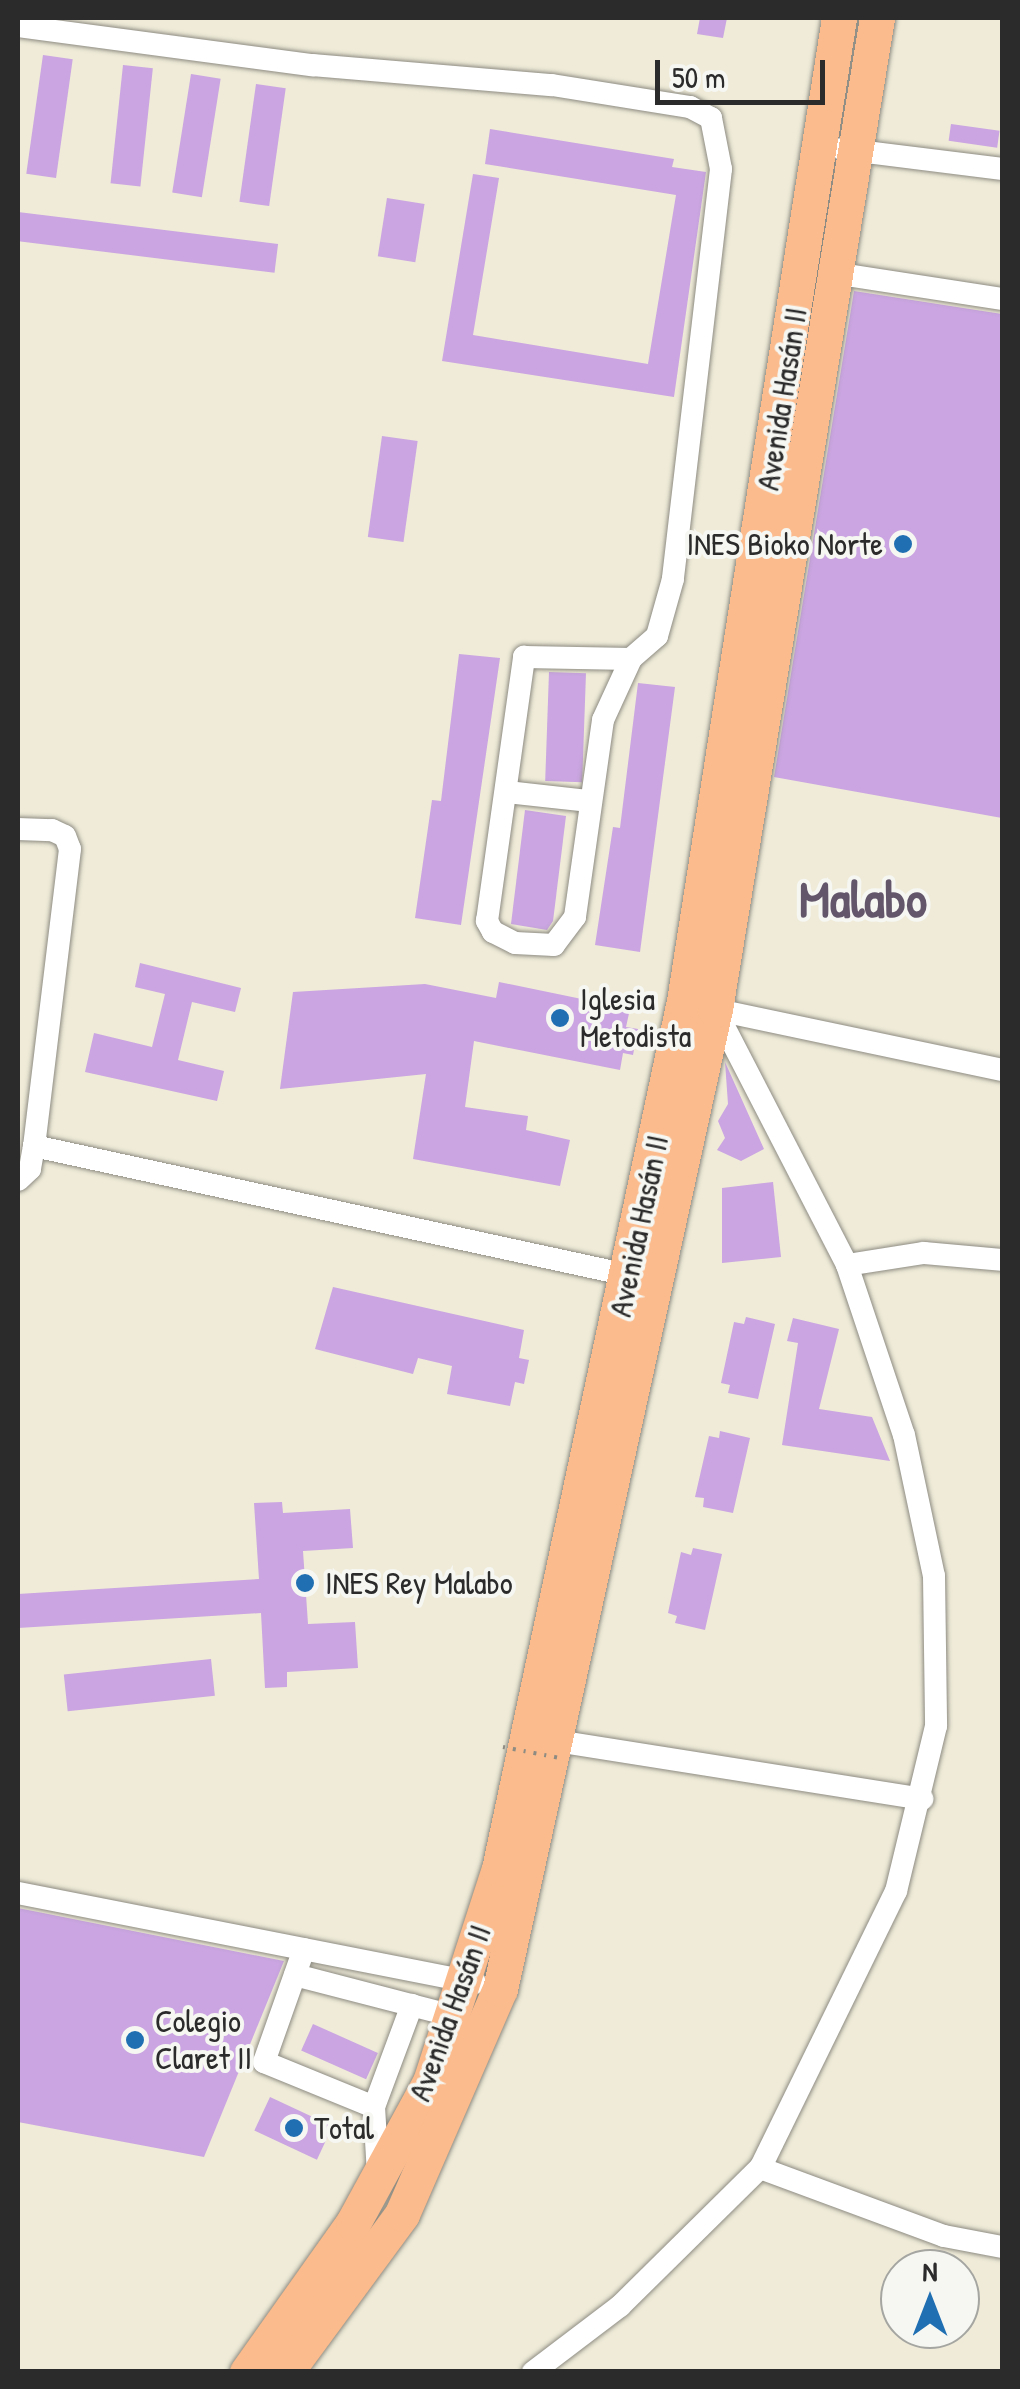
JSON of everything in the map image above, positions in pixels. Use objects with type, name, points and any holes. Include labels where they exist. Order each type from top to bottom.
[{"type":"main road","name":"Avenida Hasán II","points":[[699,1006],[839,18]]},
{"type":"main road","name":"Avenida Hasán II","points":[[286,2372],[402,2214],[561,1750],[645,1278],[857,150],[877,18]]},
{"type":"main road","name":"Avenida Hasán II","points":[[247,2372],[378,2183],[430,2082],[454,2016],[483,1985],[499,1869],[645,1278]]},
{"type":"street","points":[[18,26],[312,66],[552,85],[690,107],[711,118],[721,169],[673,579],[656,636],[631,659],[603,720],[588,801],[575,918],[565,938],[537,947],[493,932],[487,921],[524,657],[631,659]]},
{"type":"street","points":[[820,146],[1002,170]]},
{"type":"street","points":[[834,274],[1002,299]]},
{"type":"street","points":[[506,792],[588,801]]},
{"type":"street","points":[[18,829],[52,830],[66,836],[70,850],[34,1146],[30,1168],[18,1180]]},
{"type":"street","points":[[699,1006],[1002,1070]]},
{"type":"street","points":[[532,2372],[620,2306],[760,2168],[896,1890],[922,1799],[936,1726],[934,1576],[904,1435],[847,1265],[699,1006]]},
{"type":"street","points":[[34,1146],[645,1278]]},
{"type":"street","points":[[847,1265],[924,1253],[1002,1260]]},
{"type":"street","points":[[561,1750],[922,1799]]},
{"type":"street","points":[[18,1893],[483,1985]]},
{"type":"street","points":[[304,1949],[264,2062],[374,2107]]},
{"type":"street","points":[[296,1975],[454,2016]]},
{"type":"street","points":[[378,2183],[374,2107],[412,2005]]},
{"type":"street","points":[[760,2168],[944,2236],[1002,2248]]},
{"type":"path","points":[[503,1747],[561,1750]]},
{"type":"building","points":[[700,18],[727,18],[723,38],[697,34]]},
{"type":"building","points":[[43,55],[73,59],[56,178],[26,174]]},
{"type":"building","points":[[123,65],[153,68],[140,186],[111,183]]},
{"type":"building","points":[[191,74],[221,79],[202,197],[172,193]]},
{"type":"building","points":[[256,84],[286,88],[269,206],[239,202]]},
{"type":"building","points":[[951,124],[1000,131],[997,148],[949,141]]},
{"type":"building","points":[[490,129],[674,159],[672,167],[706,172],[674,397],[442,361],[473,174],[499,178],[473,335],[648,364],[676,195],[485,164]]},
{"type":"building","points":[[387,198],[425,204],[415,262],[378,256]]},
{"type":"building","points":[[18,212],[278,244],[275,273],[18,241]]},
{"type":"building","name":"INES Bioko Norte","points":[[854,291],[1002,314],[1002,818],[774,777]]},
{"type":"building","points":[[382,436],[418,441],[403,542],[368,537]]},
{"type":"building","points":[[459,654],[500,658],[461,925],[415,918],[432,800],[441,801]]},
{"type":"building","points":[[549,672],[586,673],[582,782],[545,781]]},
{"type":"building","points":[[638,683],[675,687],[640,952],[595,945],[613,827],[620,828]]},
{"type":"building","points":[[525,810],[566,816],[553,921],[547,930],[511,924]]},
{"type":"building","points":[[140,963],[241,988],[235,1012],[192,1002],[178,1060],[224,1071],[217,1101],[85,1072],[94,1033],[152,1047],[165,994],[135,987]]},
{"type":"building","points":[[499,982],[630,1009],[626,1027],[638,1029],[633,1055],[623,1053],[620,1070],[474,1041],[465,1107],[528,1116],[526,1130],[570,1140],[560,1186],[413,1159],[426,1074],[280,1089],[293,992],[425,984],[496,998]]},
{"type":"building","points":[[725,1062],[764,1149],[741,1161],[717,1150],[725,1138],[718,1121],[728,1104]]},
{"type":"building","points":[[773,1182],[781,1257],[722,1263],[722,1188]]},
{"type":"building","points":[[333,1287],[524,1330],[519,1358],[529,1360],[524,1384],[515,1382],[510,1406],[447,1394],[452,1366],[418,1358],[413,1374],[315,1349]]},
{"type":"building","points":[[746,1317],[775,1324],[758,1399],[728,1393],[730,1385],[721,1383],[734,1322],[744,1324]]},
{"type":"building","points":[[793,1318],[839,1329],[819,1409],[872,1417],[890,1461],[782,1445],[798,1343],[787,1341]]},
{"type":"building","points":[[720,1431],[750,1438],[733,1513],[703,1507],[704,1498],[695,1497],[709,1436],[719,1438]]},
{"type":"building","points":[[282,1502],[283,1513],[350,1509],[353,1548],[303,1551],[308,1624],[355,1622],[358,1668],[287,1672],[287,1687],[265,1688],[261,1613],[18,1628],[18,1594],[259,1579],[254,1503]]},
{"type":"building","points":[[693,1548],[722,1554],[705,1630],[675,1623],[677,1616],[668,1613],[681,1552],[691,1555]]},
{"type":"building","points":[[211,1659],[215,1696],[68,1711],[64,1674]]},
{"type":"building","name":"Colegio Claret II","points":[[18,1908],[284,1961],[204,2157],[18,2122]]},
{"type":"building","points":[[313,2024],[378,2053],[366,2079],[301,2050]]},
{"type":"building","name":"Total","points":[[270,2097],[333,2126],[317,2160],[254,2131]]},
{"type":"place","name":"INES Bioko Norte","points":[[903,544]]},
{"type":"place","name":"Iglesia Metodista","points":[[560,1018]]},
{"type":"place","name":"INES Rey Malabo","points":[[305,1583]]},
{"type":"place","name":"Colegio Claret II","points":[[135,2040]]},
{"type":"place","name":"Total","points":[[294,2128]]},
{"type":"district","name":"Malabo","points":[[863,899]]}]
